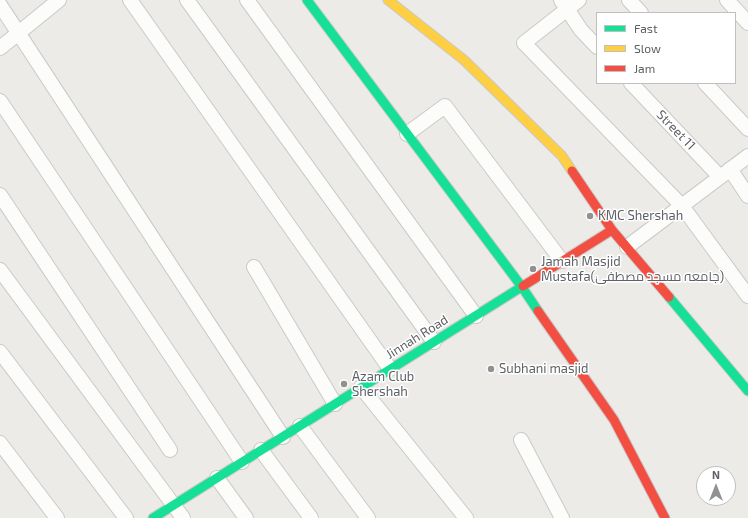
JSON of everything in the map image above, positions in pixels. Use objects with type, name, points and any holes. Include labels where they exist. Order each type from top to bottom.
[{"type":"street","points":[[0,48],[58,0]]},
{"type":"street","points":[[130,0],[390,370]]},
{"type":"street","points":[[187,0],[434,342]]},
{"type":"street","points":[[247,0],[476,316]]},
{"type":"street","points":[[307,0],[522,287],[614,420],[660,516]]},
{"type":"street","points":[[388,0],[464,60],[562,156],[612,230],[748,391]]},
{"type":"street","points":[[579,0],[564,5],[524,43],[682,206],[748,296]]},
{"type":"street","points":[[629,0],[640,12]]},
{"type":"street","points":[[727,0],[748,23]]},
{"type":"street","points":[[0,5],[283,437]]},
{"type":"street","points":[[564,5],[580,30],[596,46]]},
{"type":"street","name":"Street 11","points":[[632,84],[748,196]]},
{"type":"street","points":[[706,84],[748,129]]},
{"type":"street","points":[[0,101],[242,462]]},
{"type":"street","points":[[407,134],[445,106],[562,261]]},
{"type":"street","points":[[627,247],[748,156]]},
{"type":"street","points":[[0,195],[170,450]]},
{"type":"street","name":"Jinnah Road","points":[[153,518],[612,230]]},
{"type":"street","points":[[254,266],[335,404]]},
{"type":"street","points":[[0,270],[183,518]]},
{"type":"street","points":[[0,352],[126,518]]},
{"type":"street","points":[[362,387],[466,518]]},
{"type":"street","points":[[300,426],[368,518]]},
{"type":"street","points":[[521,440],[562,518]]},
{"type":"street","points":[[0,443],[57,518]]},
{"type":"street","points":[[261,450],[311,518]]},
{"type":"street","points":[[217,478],[246,518]]},
{"type":"traffic: fast","points":[[307,0],[522,287],[538,311]]},
{"type":"traffic: fast","points":[[153,518],[523,286]]},
{"type":"traffic: fast","points":[[669,297],[748,391]]},
{"type":"traffic: slow","points":[[388,0],[464,60],[562,156],[572,171]]},
{"type":"traffic: jam","points":[[572,171],[612,230],[669,297]]},
{"type":"traffic: jam","points":[[523,286],[612,230]]},
{"type":"traffic: jam","points":[[538,311],[614,420],[665,518]]},
{"type":"place","name":"KMC Shershah","points":[[590,216]]},
{"type":"place","name":"Jamah Masjid Mustafa(جامعہ مسجد مصطفیٰ)","points":[[533,269]]},
{"type":"place","name":"Subhani masjid","points":[[491,369]]},
{"type":"place","name":"Azam Club Shershah","points":[[344,384]]}]
